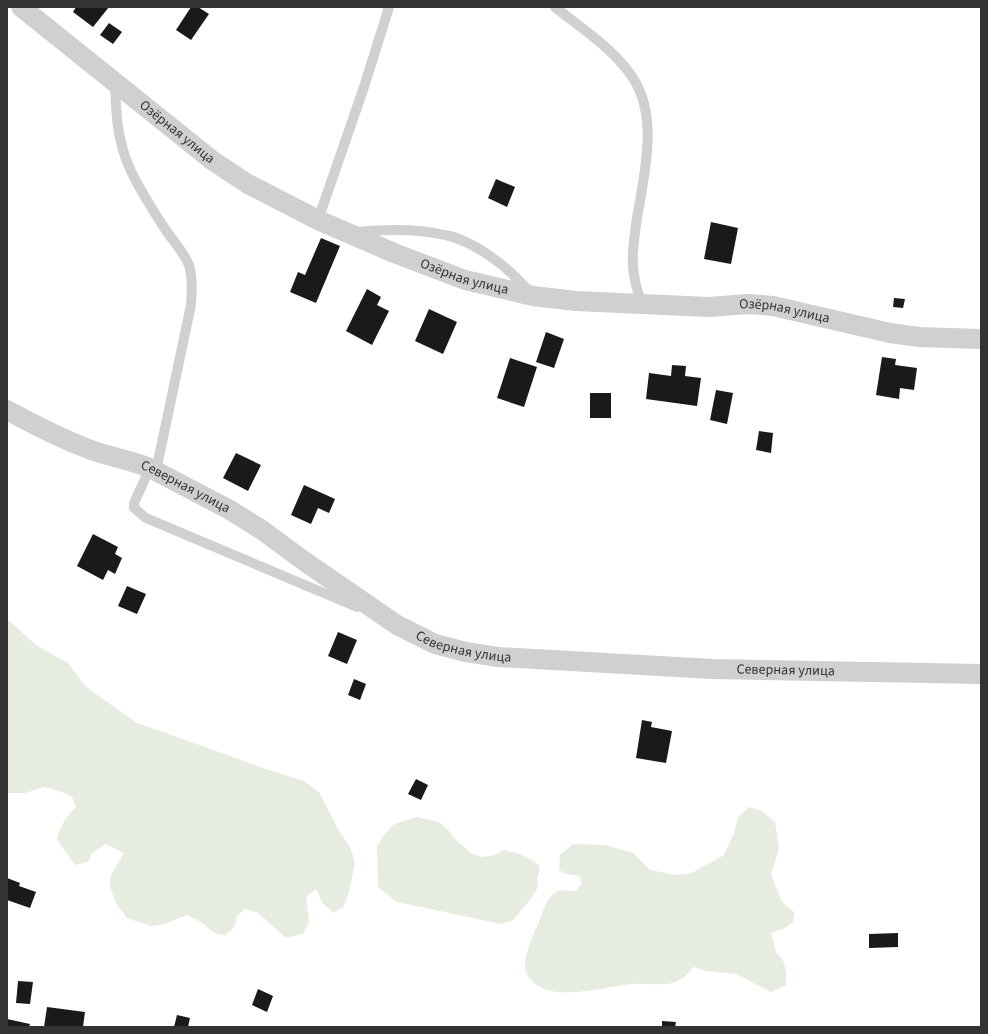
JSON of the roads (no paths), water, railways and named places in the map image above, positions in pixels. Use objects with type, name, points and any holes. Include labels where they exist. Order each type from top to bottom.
[{"type":"street","name":"Озёрная улица","points":[[21,7],[213,161],[248,184],[318,220],[394,253],[465,280],[533,296],[576,301],[708,307],[749,304],[773,306],[860,327],[898,334],[920,337],[981,339]]},
{"type":"street","name":"Северная улица","points":[[7,410],[34,425],[79,445],[138,463],[230,510],[262,530],[389,620],[435,644],[466,652],[498,657],[713,670],[981,674]]},
{"type":"lane","points":[[318,220],[364,87],[389,7]]},
{"type":"lane","points":[[555,7],[602,44],[619,61],[633,78],[642,95],[648,123],[645,168],[632,258],[633,277],[642,304]]},
{"type":"lane","points":[[115,83],[116,117],[122,149],[143,194],[180,249],[189,266],[192,283],[191,305],[153,470],[134,503],[134,508],[146,518],[389,620]]},
{"type":"lane","points":[[348,233],[388,229],[422,231],[446,235],[472,246],[504,266],[533,296]]}]
